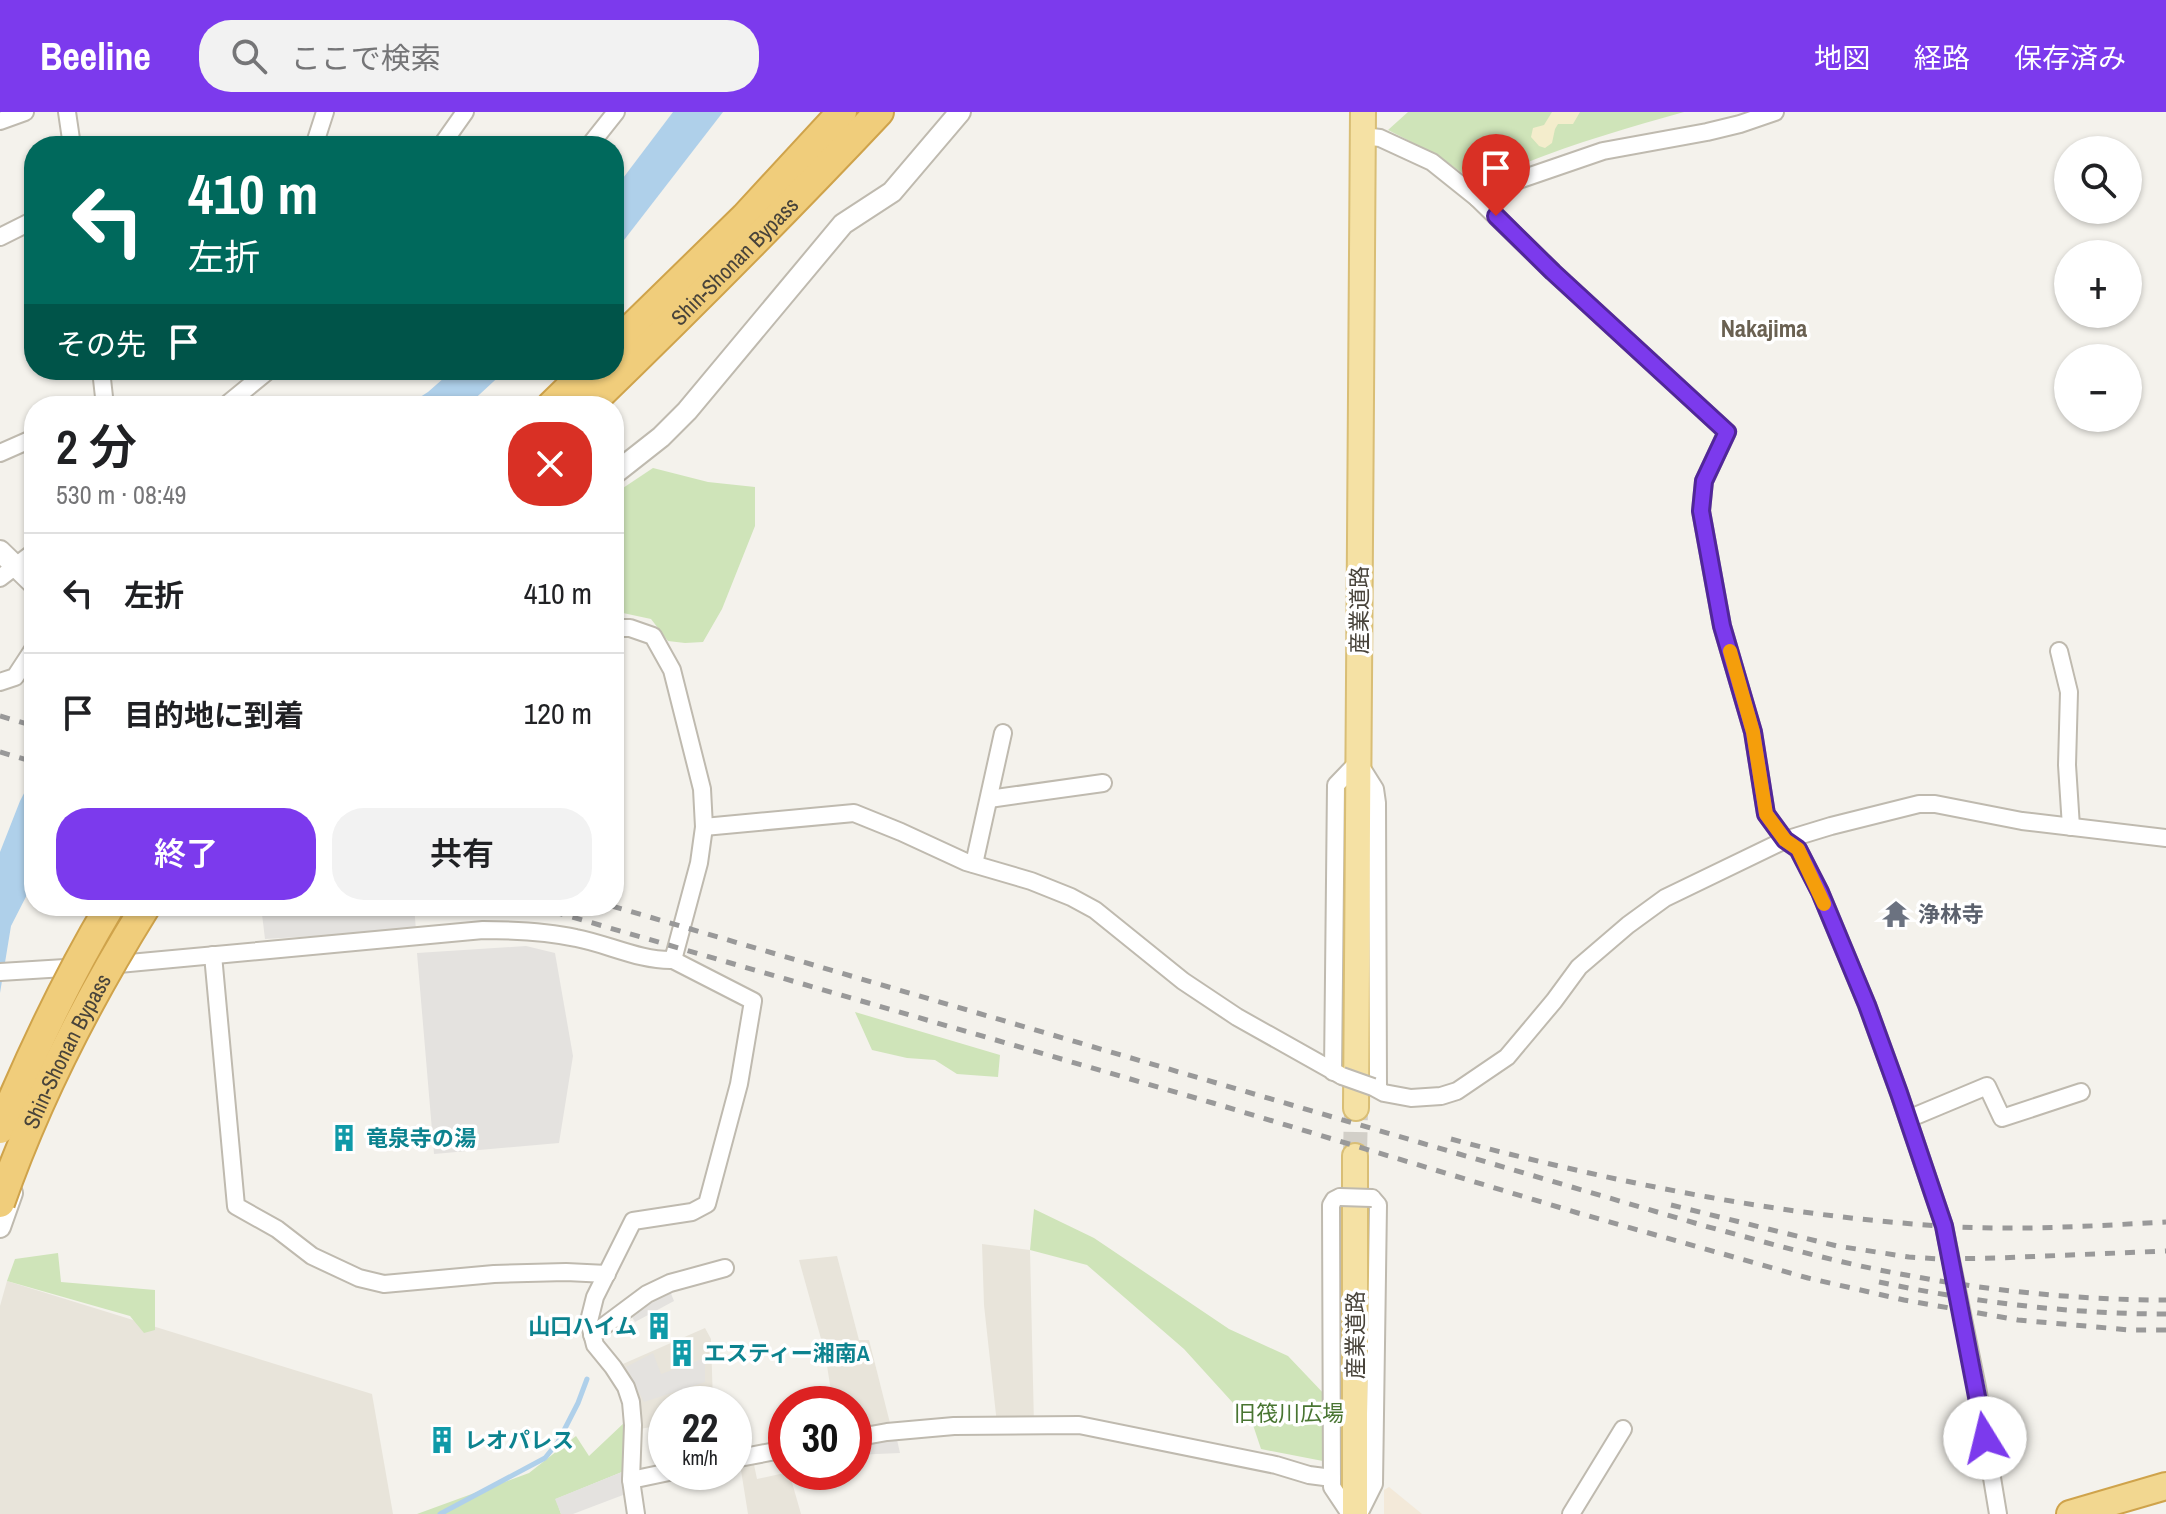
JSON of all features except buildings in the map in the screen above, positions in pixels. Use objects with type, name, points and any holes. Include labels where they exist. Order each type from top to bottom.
[{"type":"highway","name":"Shin-Shonan Bypass","points":[[624,335],[745,217],[842,112]]},
{"type":"highway","name":"Shin-Shonan Bypass","points":[[624,372],[779,218],[879,112]]},
{"type":"highway","points":[[561,396],[578,380]]},
{"type":"highway","name":"Shin-Shonan Bypass","points":[[599,396],[615,380]]},
{"type":"highway","name":"Shin-Shonan Bypass","points":[[0,1129],[32,1053],[104,916]]},
{"type":"highway","name":"Shin-Shonan Bypass","points":[[0,1203],[69,1045],[140,916]]},
{"type":"highway","points":[[2070,1514],[2166,1486]]},
{"type":"main road","name":"産業道路","points":[[1356,1108],[1363,124]]},
{"type":"main road","name":"産業道路","points":[[1355,1156],[1355,1514]]},
{"type":"street","points":[[0,121],[25,112]]},
{"type":"street","points":[[67,112],[71,136]]},
{"type":"street","points":[[317,136],[325,112]]},
{"type":"street","points":[[448,136],[465,112]]},
{"type":"street","points":[[597,136],[616,112]]},
{"type":"street","points":[[624,466],[661,437],[687,411],[843,224],[892,192],[960,112]]},
{"type":"street","points":[[1477,198],[1507,184],[1603,151],[1707,132],[1775,112]]},
{"type":"street","points":[[1363,124],[1380,138],[1432,162],[1477,198],[1727,432],[1704,481],[1701,511],[1722,626],[1753,732],[1766,814],[1785,840],[1798,849],[1820,892],[1867,1005],[1944,1226],[1977,1387],[1998,1514]]},
{"type":"street","points":[[0,237],[24,225]]},
{"type":"street","points":[[237,396],[257,380]]},
{"type":"street","points":[[0,453],[24,442]]},
{"type":"street","points":[[0,551],[7,572],[24,559]]},
{"type":"street","points":[[624,628],[653,636],[672,670],[702,789],[704,827],[699,863],[673,960]]},
{"type":"street","points":[[2059,651],[2069,692],[2067,765],[2071,827]]},
{"type":"street","points":[[0,682],[15,677],[24,663]]},
{"type":"street","points":[[974,864],[1003,733]]},
{"type":"street","points":[[1337,1074],[1336,785],[1358,762],[1375,789],[1377,803],[1375,1087]]},
{"type":"street","points":[[989,799],[1103,783]]},
{"type":"street","points":[[704,827],[854,813],[974,864],[1071,897],[1095,910],[1183,981],[1237,1017],[1337,1074],[1384,1093],[1411,1098],[1441,1096],[1457,1091],[1507,1057],[1579,967],[1628,925],[1665,898],[1785,840],[1919,804],[1935,804],[2022,821],[2166,838]]},
{"type":"street","points":[[0,1227],[29,1152],[90,1022],[121,964],[156,916]]},
{"type":"street","points":[[0,972],[509,930],[577,938],[658,960],[673,960],[753,1001],[739,1084],[707,1204],[692,1212],[633,1221],[595,1297],[589,1321],[595,1345],[626,1387],[631,1402],[631,1480],[636,1514]]},
{"type":"street","points":[[213,955],[236,1206],[277,1229],[312,1256],[359,1278],[384,1284],[494,1274],[607,1274]]},
{"type":"street","points":[[1908,1119],[1987,1086],[2002,1118],[2081,1092]]},
{"type":"street","points":[[1340,1197],[1372,1198],[1378,1205],[1374,1484],[1355,1514],[1332,1487],[1332,1478],[1331,1205],[1340,1197]]},
{"type":"street","points":[[592,1335],[647,1294],[670,1283],[725,1268]]},
{"type":"street","points":[[872,1435],[954,1426],[1079,1425],[1332,1478]]},
{"type":"street","points":[[1571,1514],[1623,1429]]},
{"type":"street","points":[[631,1480],[648,1476]]},
{"type":"shaded area","points":[[262,916],[415,916],[416,930],[265,939]]},
{"type":"shaded area","points":[[526,946],[555,953],[573,1056],[559,1143],[434,1154],[417,953]]},
{"type":"shaded area","points":[[982,1244],[1030,1250],[1034,1425],[997,1424],[984,1305]]},
{"type":"shaded area","points":[[837,1256],[859,1340],[869,1340],[892,1431],[872,1435],[872,1386],[830,1386],[825,1353],[799,1260]]},
{"type":"shaded area","points":[[7,1281],[372,1394],[393,1514],[0,1514],[0,1306]]},
{"type":"shaded area","points":[[670,1291],[674,1301],[635,1322],[630,1314]]},
{"type":"shaded area","points":[[705,1328],[711,1339],[712,1386],[648,1386],[648,1427],[635,1430],[616,1367]]},
{"type":"shaded area","points":[[653,1353],[661,1374],[705,1358],[705,1382],[693,1386],[648,1386],[648,1401],[644,1402],[626,1367]]},
{"type":"shaded area","points":[[895,1431],[900,1453],[872,1454],[872,1435]]},
{"type":"shaded area","points":[[752,1455],[757,1479],[768,1477],[768,1490],[794,1490],[801,1514],[748,1514],[744,1490],[752,1490]]},
{"type":"shaded area","points":[[622,1472],[623,1495],[573,1514],[561,1514],[555,1499]]},
{"type":"shaded area","points":[[1389,1487],[1422,1514],[1384,1514],[1384,1490]]},
{"type":"green space","points":[[1408,112],[1684,112],[1553,152],[1477,184],[1439,156],[1388,130]]},
{"type":"green space","points":[[653,468],[708,482],[755,487],[755,526],[722,609],[703,642],[668,641],[651,619],[624,613],[624,487]]},
{"type":"green space","points":[[855,1012],[1000,1055],[998,1077],[957,1074],[935,1060],[907,1058],[872,1050]]},
{"type":"green space","name":"旧筏川広場","points":[[1034,1209],[1094,1238],[1229,1329],[1288,1356],[1327,1397],[1328,1462],[1261,1449],[1253,1425],[1184,1349],[1087,1265],[1030,1250]]},
{"type":"green space","points":[[58,1253],[61,1282],[155,1290],[155,1330],[144,1333],[130,1316],[7,1281],[15,1259]]},
{"type":"green space","points":[[625,1422],[622,1472],[556,1499],[561,1514],[417,1514],[529,1473],[576,1436],[589,1456]]},
{"type":"sand","points":[[1552,112],[1580,112],[1573,124],[1558,124],[1552,143],[1545,148],[1531,137],[1533,128],[1544,125]]},
{"type":"water","points":[[673,112],[723,112],[624,240],[624,177]]},
{"type":"water","points":[[442,380],[495,380],[478,396],[422,396]]},
{"type":"water","points":[[24,793],[24,901],[11,926],[0,993],[0,852]]},
{"type":"waterway","points":[[440,1514],[545,1458],[558,1442],[587,1379]]},
{"type":"tunnel","points":[[1355,1156],[1356,1108]]},
{"type":"railway","points":[[0,716],[24,723]]},
{"type":"railway","points":[[0,752],[24,759]]},
{"type":"railway","points":[[624,910],[1805,1253],[1970,1286],[2068,1296],[2166,1300]]},
{"type":"railway","points":[[568,916],[1808,1278],[1904,1300],[2018,1320],[2130,1330],[2166,1330]]},
{"type":"railway","points":[[1451,1139],[1633,1183],[1817,1214],[1997,1228],[2166,1222]]},
{"type":"railway","points":[[1671,1205],[1837,1246],[1909,1257],[1998,1258],[2166,1251]]},
{"type":"railway","points":[[1879,1282],[2022,1306],[2166,1314]]},
{"type":"slow traffic","points":[[1730,651],[1753,732],[1766,814],[1785,840],[1798,849],[1824,904]]},
{"type":"place","name":"浄林寺","points":[[1896,914]]},
{"type":"place","name":"竜泉寺の湯","points":[[344,1138]]},
{"type":"place","name":"山口ハイム","points":[[659,1326]]},
{"type":"place","name":"エスティー湘南A","points":[[682,1353]]},
{"type":"place","name":"レオパレス","points":[[442,1440]]},
{"type":"district","name":"Nakajima","points":[[1764,329]]},
{"type":"route","points":[[1496,216],[1727,432],[1704,481],[1701,511],[1722,626],[1753,732],[1766,814],[1785,840],[1798,849],[1820,892],[1867,1005],[1899,1093],[1944,1226],[1985,1438]]}]
